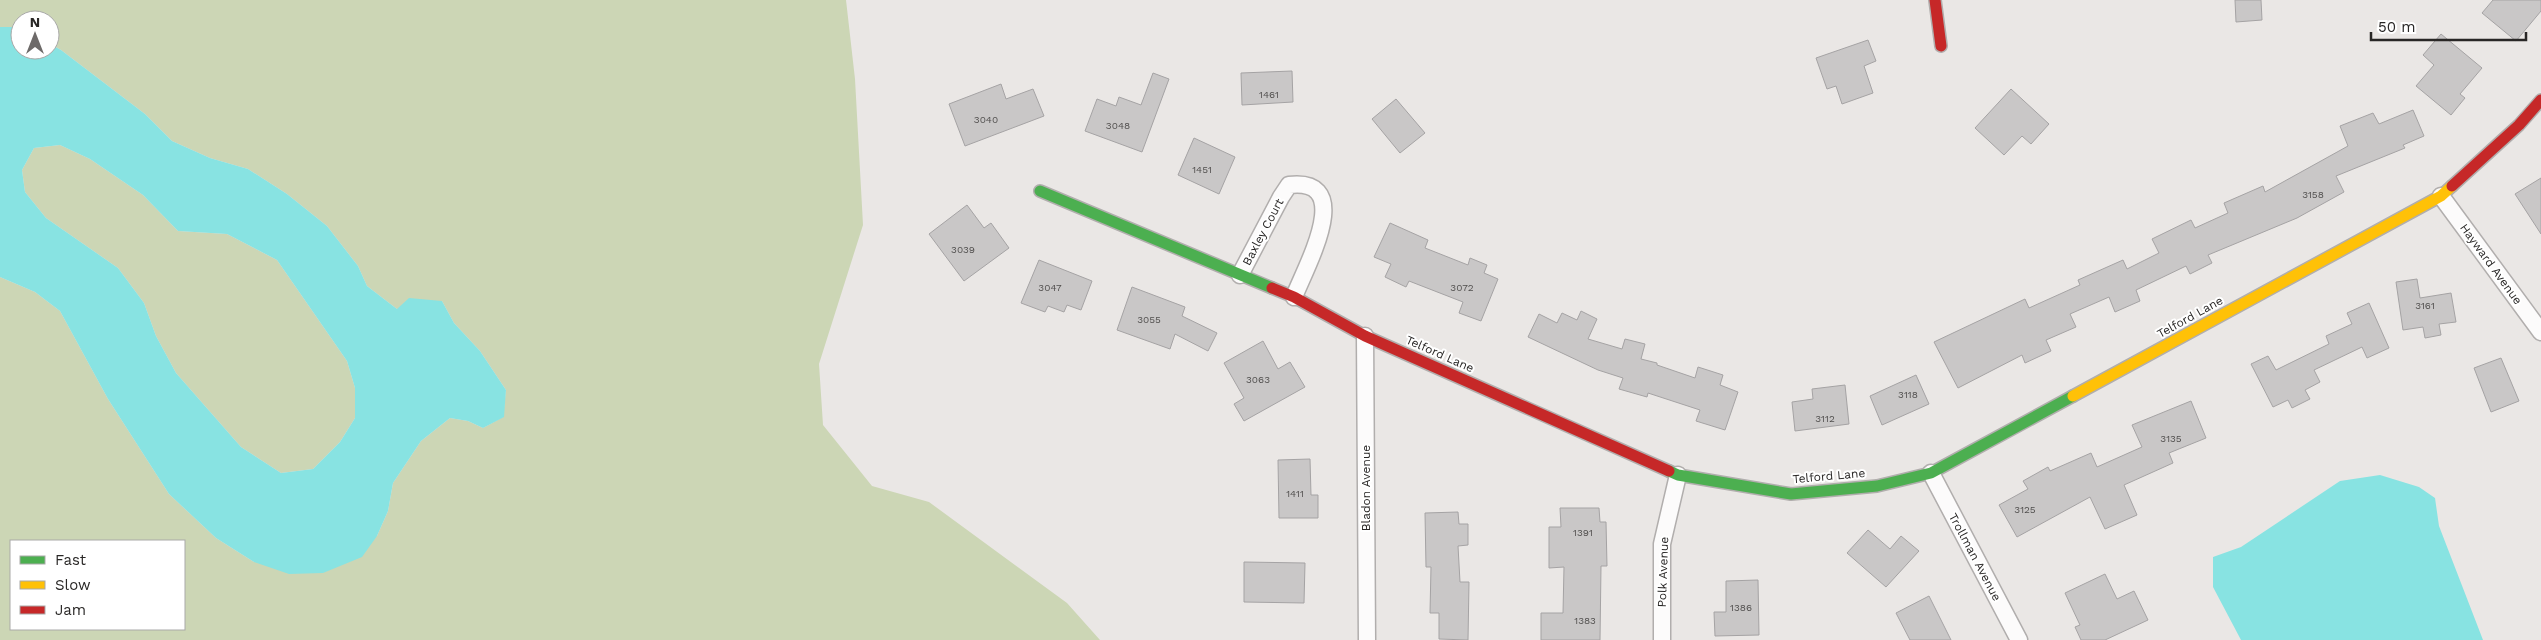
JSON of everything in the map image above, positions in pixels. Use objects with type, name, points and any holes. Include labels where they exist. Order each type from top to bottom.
[{"type":"street","points":[[1935,0],[1941,46]]},
{"type":"street","name":"Telford Lane","points":[[1040,191],[1294,297],[1365,336],[1678,475],[1791,494],[1877,486],[1931,473],[2441,196],[2519,125],[2541,100]]},
{"type":"street","name":"Baxley Court","points":[[1240,275],[1289,185],[1300,184],[1311,187],[1319,193],[1325,205],[1324,219],[1294,297]]},
{"type":"street","name":"Hayward Avenue","points":[[2441,196],[2541,332]]},
{"type":"street","name":"Bladon Avenue","points":[[1365,336],[1367,640]]},
{"type":"street","name":"Trollman Avenue","points":[[1931,473],[2019,640]]},
{"type":"street","name":"Polk Avenue","points":[[1662,640],[1662,544],[1678,475]]},
{"type":"green space","points":[[0,0],[846,0],[855,79],[863,225],[819,364],[823,425],[872,486],[929,502],[1067,603],[1100,640],[0,640],[0,277],[35,292],[60,311],[108,399],[169,494],[216,538],[254,562],[377,536],[388,511],[393,483],[421,441],[450,418],[468,421],[483,428],[503,417],[506,390],[480,351],[454,323],[442,301],[397,309],[367,286],[358,266],[327,226],[287,194],[248,169],[210,158],[172,141],[145,114],[61,50],[60,10],[10,10],[10,27],[0,27]]},
{"type":"green space","points":[[60,145],[90,159],[143,195],[178,231],[227,234],[277,260],[347,361],[355,388],[355,418],[340,442],[313,469],[281,473],[241,447],[176,373],[156,336],[144,303],[118,268],[46,218],[25,192],[22,170],[34,148]]},
{"type":"water","points":[[0,27],[10,27],[10,60],[60,60],[60,49],[145,114],[172,141],[210,158],[248,169],[287,194],[327,226],[358,266],[367,286],[397,309],[409,298],[442,301],[454,323],[480,351],[506,390],[504,417],[483,428],[468,421],[450,418],[421,441],[393,483],[388,511],[377,536],[362,557],[323,573],[289,574],[254,562],[216,538],[169,494],[108,399],[60,311],[35,292],[0,277]],"holes":[[[60,145],[90,159],[143,195],[178,231],[227,234],[277,260],[347,361],[355,388],[355,418],[340,442],[313,469],[281,473],[241,447],[176,373],[156,336],[144,303],[118,268],[46,218],[25,192],[22,170],[34,148]]]},
{"type":"water","points":[[2380,475],[2419,487],[2435,498],[2439,526],[2483,640],[2241,640],[2213,587],[2213,557],[2241,547],[2340,481]]},
{"type":"building","points":[[2235,0],[2261,0],[2262,20],[2236,22]]},
{"type":"building","points":[[2493,0],[2541,0],[2541,11],[2516,41],[2482,13]]},
{"type":"building","points":[[2441,34],[2482,68],[2460,94],[2465,98],[2451,115],[2416,86],[2434,65],[2423,55]]},
{"type":"building","points":[[1868,40],[1876,61],[1864,66],[1873,93],[1842,104],[1836,86],[1827,89],[1816,58]]},
{"type":"building","points":[[1292,71],[1293,102],[1242,105],[1241,73]]},
{"type":"building","points":[[1153,73],[1169,79],[1142,152],[1085,131],[1097,99],[1116,106],[1119,97],[1141,105]]},
{"type":"building","points":[[1001,84],[1006,99],[1033,89],[1044,116],[965,146],[949,104]]},
{"type":"building","points":[[2011,89],[2049,124],[2031,144],[2022,136],[2004,155],[1975,128]]},
{"type":"building","points":[[1396,99],[1425,133],[1400,153],[1372,119]]},
{"type":"building","points":[[2413,110],[2424,136],[2403,145],[2405,148],[2336,176],[2344,192],[2297,218],[2208,255],[2212,263],[2190,274],[2186,266],[2136,290],[2140,301],[2115,312],[2109,297],[2070,314],[2076,327],[2046,340],[2051,351],[2025,363],[2022,355],[1958,388],[1934,342],[2025,299],[2029,308],[2080,285],[2078,280],[2123,260],[2127,269],[2159,253],[2152,239],[2191,220],[2195,228],[2228,213],[2224,203],[2263,186],[2265,192],[2348,146],[2340,126],[2373,113],[2379,124]]},
{"type":"building","points":[[1194,138],[1235,157],[1219,194],[1178,175]]},
{"type":"building","points":[[2541,178],[2541,234],[2515,194]]},
{"type":"building","points":[[967,205],[984,228],[991,223],[1009,248],[964,281],[929,234]]},
{"type":"building","points":[[1390,223],[1428,240],[1425,248],[1468,265],[1470,258],[1487,265],[1484,273],[1498,279],[1481,321],[1459,313],[1463,302],[1409,281],[1406,287],[1385,277],[1391,264],[1374,257]]},
{"type":"building","points":[[1039,260],[1092,281],[1081,310],[1067,305],[1064,312],[1048,306],[1045,312],[1021,303]]},
{"type":"building","points":[[2417,279],[2420,298],[2451,293],[2456,322],[2439,324],[2441,335],[2425,338],[2423,327],[2403,330],[2396,282]]},
{"type":"building","points":[[1132,287],[1185,307],[1182,316],[1217,333],[1208,351],[1175,334],[1170,349],[1117,330]]},
{"type":"building","points":[[2369,303],[2389,348],[2367,358],[2362,347],[2314,370],[2320,382],[2305,390],[2310,399],[2292,408],[2288,400],[2273,407],[2251,364],[2268,356],[2276,370],[2329,344],[2326,336],[2352,324],[2347,313]]},
{"type":"building","points":[[1581,311],[1597,319],[1588,339],[1622,349],[1625,339],[1645,344],[1641,359],[1657,363],[1657,365],[1695,378],[1698,367],[1723,375],[1720,385],[1738,392],[1725,430],[1696,421],[1700,410],[1648,393],[1647,397],[1619,389],[1623,378],[1598,370],[1528,337],[1539,314],[1557,323],[1562,313],[1577,320]]},
{"type":"building","points":[[1263,341],[1278,369],[1290,362],[1305,387],[1244,421],[1234,404],[1244,398],[1224,363]]},
{"type":"building","points":[[2501,358],[2519,401],[2491,412],[2474,368]]},
{"type":"building","points":[[1916,375],[1929,404],[1882,425],[1870,396]]},
{"type":"building","points":[[1845,385],[1849,424],[1795,431],[1792,402],[1813,399],[1812,389]]},
{"type":"building","points":[[2191,401],[2206,438],[2169,453],[2173,463],[2124,485],[2137,515],[2105,529],[2090,497],[2017,537],[1999,505],[2028,489],[2023,481],[2048,467],[2050,471],[2091,453],[2097,467],[2142,447],[2132,425]]},
{"type":"building","points":[[1310,459],[1311,495],[1318,495],[1318,518],[1279,518],[1278,460]]},
{"type":"building","points":[[1560,508],[1599,508],[1600,522],[1606,522],[1607,566],[1601,566],[1600,640],[1541,640],[1541,613],[1563,613],[1564,567],[1549,568],[1549,527],[1561,527]]},
{"type":"building","points":[[1458,512],[1459,524],[1468,524],[1468,545],[1458,546],[1460,582],[1469,582],[1468,640],[1439,639],[1439,613],[1430,613],[1431,567],[1426,567],[1425,513]]},
{"type":"building","points":[[1868,530],[1890,549],[1901,536],[1919,551],[1886,587],[1847,553]]},
{"type":"building","points":[[1244,562],[1305,563],[1304,603],[1244,602]]},
{"type":"building","points":[[2105,574],[2117,599],[2134,591],[2148,620],[2105,640],[2081,640],[2075,627],[2080,625],[2065,593]]},
{"type":"building","points":[[1758,580],[1759,635],[1715,636],[1714,612],[1726,612],[1726,581]]},
{"type":"building","points":[[1929,596],[1951,640],[1910,640],[1896,613]]},
{"type":"traffic: fast","points":[[1040,191],[1272,288]]},
{"type":"traffic: fast","points":[[1669,471],[1678,475],[1791,494],[1877,486],[1931,473],[2073,396]]},
{"type":"traffic: slow","points":[[2073,396],[2441,196],[2452,186]]},
{"type":"traffic: jam","points":[[1935,0],[1941,46]]},
{"type":"traffic: jam","points":[[2452,186],[2519,125],[2541,100]]},
{"type":"traffic: jam","points":[[1272,288],[1294,297],[1365,336],[1669,471]]}]
